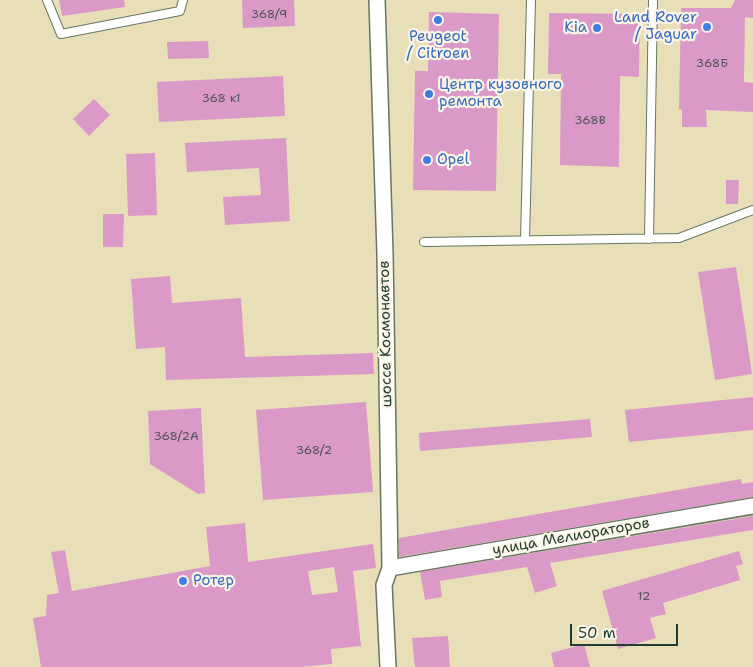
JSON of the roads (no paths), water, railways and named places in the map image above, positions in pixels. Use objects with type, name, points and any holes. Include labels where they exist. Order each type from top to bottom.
[{"type":"street","name":"шоссе Космонавтов","points":[[377,0],[385,254],[390,568],[384,585],[388,667]]},
{"type":"street","name":"улица Мелиораторов","points":[[390,568],[753,506]]},
{"type":"lane","points":[[47,0],[61,34],[180,11],[183,0]]},
{"type":"lane","points":[[526,240],[531,0]]},
{"type":"lane","points":[[649,239],[653,0]]},
{"type":"lane","points":[[424,242],[679,238],[753,210]]},
{"type":"place","name":"Peugeot / Citroen","points":[[438,20]]},
{"type":"place","name":"Land Rover / Jaguar","points":[[707,27]]},
{"type":"place","name":"Kia","points":[[597,28]]},
{"type":"place","name":"Центр кузовного ремонта","points":[[429,94]]},
{"type":"place","name":"Opel","points":[[427,160]]},
{"type":"place","name":"Ротер","points":[[183,581]]}]
